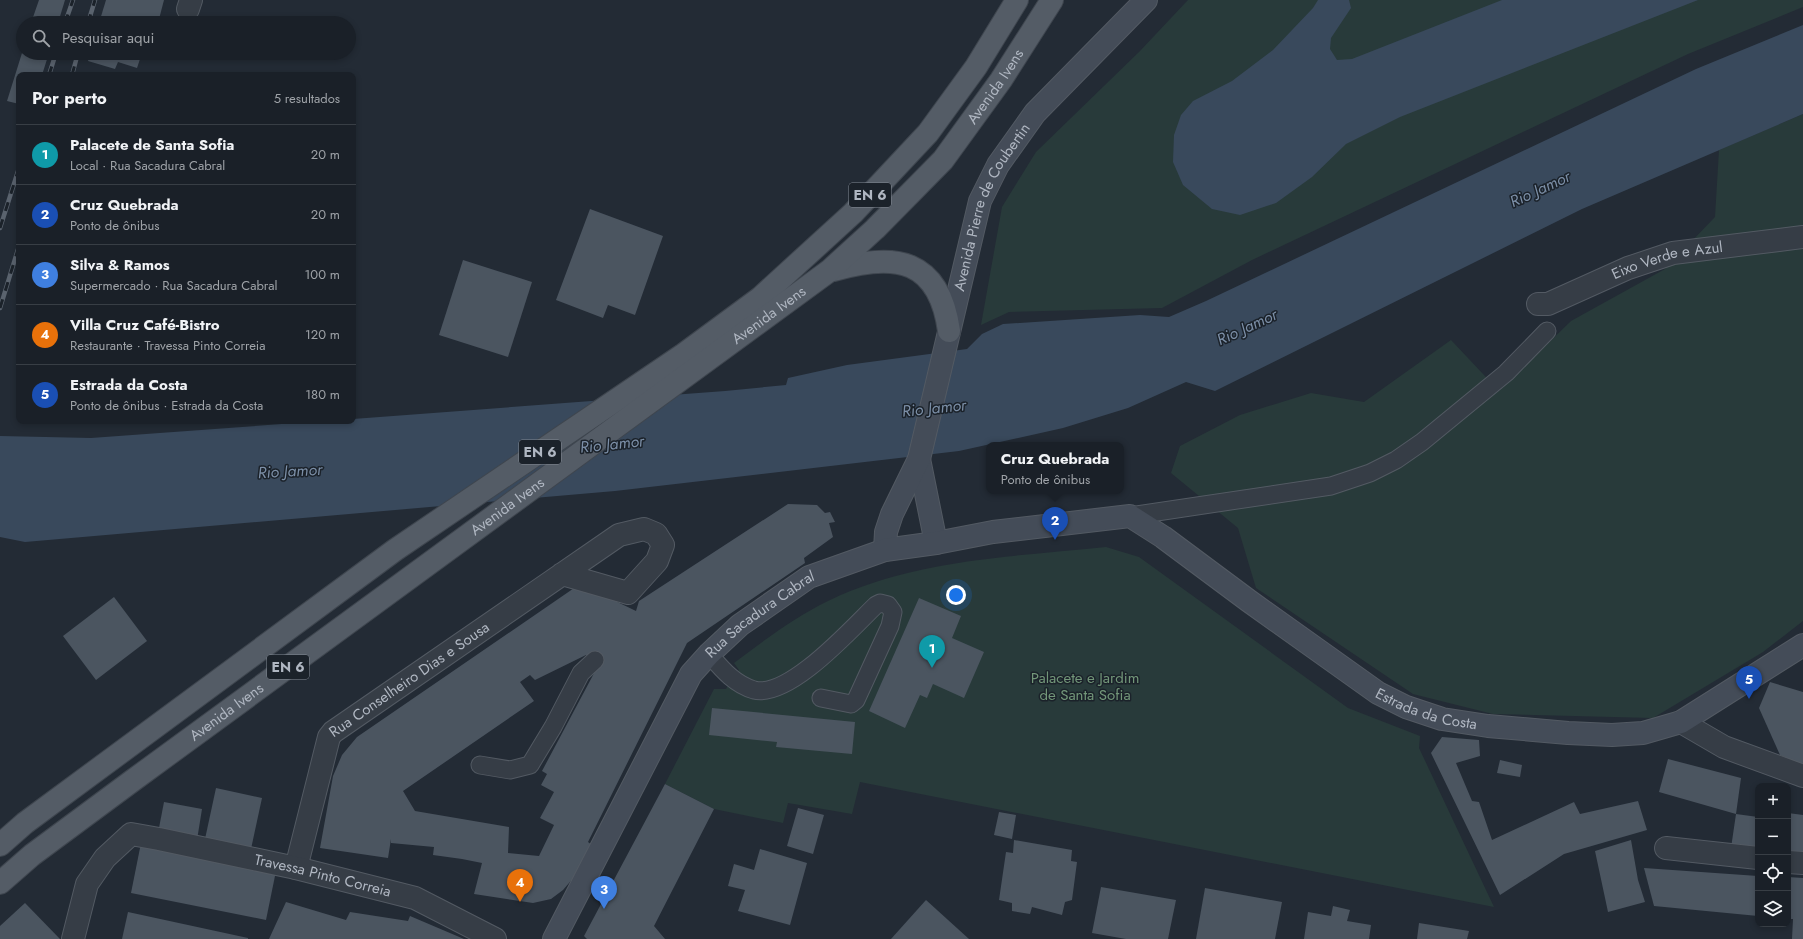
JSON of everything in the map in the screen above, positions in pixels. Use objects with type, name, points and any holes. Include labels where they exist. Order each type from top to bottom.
[{"type":"main road","name":"Avenida Ivens","points":[[0,845],[25,823],[395,550],[684,354],[760,298],[853,213],[928,133],[976,67],[1017,0]]},
{"type":"main road","name":"Avenida Ivens","points":[[0,883],[38,851],[829,271],[875,229],[943,160],[1000,80],[1052,0]]},
{"type":"main road","points":[[829,271],[860,263],[881,261],[913,267],[925,275],[934,284],[946,313],[949,331]]},
{"type":"street","name":"Avenida Pierre de Coubertin","points":[[885,550],[886,532],[892,514],[919,459],[980,201],[998,165],[1035,113],[1146,0]]},
{"type":"street","name":"Eixo Verde e Azul","points":[[1538,304],[1548,304],[1628,268],[1673,253],[1803,236]]},
{"type":"street","name":"Avenida Pierre de Coubertin","points":[[919,459],[936,543]]},
{"type":"street","name":"Rua Sacadura Cabral","points":[[554,939],[691,674],[709,654],[740,625],[809,577],[885,550],[936,543],[993,532],[1130,516]]},
{"type":"street","name":"Estrada da Costa","points":[[1130,516],[1163,537],[1249,601],[1378,693],[1406,707],[1442,719],[1488,726],[1612,735],[1644,733],[1681,722],[1803,645]]},
{"type":"street","name":"Rua Conselheiro Dias e Sousa","points":[[296,868],[329,737],[333,732],[562,574],[619,535],[644,529],[656,534],[663,545],[657,561],[626,599],[562,574]]},
{"type":"street","points":[[1681,722],[1724,747],[1803,776]]},
{"type":"street","name":"Travessa Pinto Correia","points":[[73,939],[87,884],[105,858],[131,834],[143,835],[296,868],[415,898],[495,939]]},
{"type":"street","points":[[1666,848],[1755,858]]},
{"type":"street","points":[[1791,862],[1803,863]]},
{"type":"lane","points":[[1130,516],[1331,486],[1370,472],[1396,460],[1422,442],[1506,373],[1547,330]]},
{"type":"lane","points":[[709,654],[732,678],[745,686],[764,691],[780,688],[804,673],[876,604],[880,603],[888,605],[893,612],[892,621],[856,700],[851,704],[821,698]]},
{"type":"lane","points":[[480,765],[510,770],[530,764],[553,726],[581,673],[595,660]]},
{"type":"green space","points":[[1188,0],[1803,0],[1803,7],[1688,54],[1252,260],[1162,308],[1009,312],[981,325],[1002,207],[1036,152],[1140,51]]},
{"type":"green space","points":[[1803,114],[1803,621],[1763,652],[1653,718],[1493,714],[1413,694],[1256,588],[1238,528],[1171,473],[1180,446],[1240,415],[1311,393],[1364,402],[1451,340],[1499,391],[1571,321],[1665,269],[1715,217],[1719,150]]},
{"type":"green space","name":"Palacete e Jardim de Santa Sofia","points":[[1106,547],[1139,557],[1348,708],[1420,736],[1419,748],[1494,907],[860,782],[852,814],[788,803],[783,823],[714,809],[665,784],[714,689],[726,689],[732,678],[739,670],[734,663],[756,646],[803,614],[816,607],[861,587],[894,576],[929,568],[999,557]]},
{"type":"water","points":[[1318,0],[1349,0],[1351,8],[1331,38],[1330,49],[1337,60],[1352,59],[1502,0],[1698,0],[1400,117],[1346,144],[1312,177],[1276,203],[1240,215],[1212,209],[1183,185],[1173,162],[1174,135],[1181,115],[1193,101],[1232,81],[1273,50],[1313,8]]},
{"type":"water","name":"Rio Jamor","points":[[1803,25],[1803,114],[1582,209],[1215,391],[1186,382],[1128,408],[1063,428],[1000,442],[986,442],[986,445],[959,451],[615,491],[25,542],[0,537],[0,436],[91,438],[282,424],[356,424],[356,419],[725,391],[786,385],[788,378],[847,365],[967,349],[982,334],[1003,324],[1140,315],[1169,317],[1206,301],[1696,69]]},
{"type":"building","points":[[39,0],[65,0],[60,16],[33,16]]},
{"type":"building","points":[[106,0],[164,0],[160,16],[101,16]]},
{"type":"building","points":[[20,60],[47,60],[43,72],[16,72]]},
{"type":"building","points":[[140,60],[137,68],[118,62],[115,69],[88,61]]},
{"type":"building","points":[[16,72],[16,103],[7,101]]},
{"type":"building","points":[[590,209],[663,236],[635,315],[608,305],[603,318],[556,300]]},
{"type":"building","points":[[463,260],[532,282],[508,357],[439,335]]},
{"type":"building","points":[[788,504],[817,505],[825,513],[830,512],[835,522],[829,523],[833,537],[804,558],[805,563],[687,643],[588,842],[592,845],[575,876],[563,890],[551,899],[533,903],[474,894],[482,863],[433,855],[434,847],[391,843],[391,839],[388,858],[320,848],[333,776],[342,755],[357,737],[580,584],[636,611],[639,601]],"holes":[[[586,655],[600,662],[542,771],[547,774],[541,785],[554,792],[540,818],[554,825],[539,856],[508,853],[509,827],[415,811],[403,791],[534,701],[520,682],[530,675],[535,680]]]},
{"type":"building","points":[[114,597],[147,641],[96,680],[63,636]]},
{"type":"building","points":[[919,598],[961,616],[952,638],[984,652],[964,698],[933,684],[927,698],[920,695],[905,728],[869,711]]},
{"type":"building","points":[[1770,682],[1803,692],[1803,765],[1780,755],[1759,708]]},
{"type":"building","points":[[712,708],[855,722],[852,754],[776,747],[777,742],[709,735]]},
{"type":"building","points":[[1442,737],[1479,740],[1480,756],[1456,763],[1472,801],[1479,802],[1492,840],[1574,802],[1580,814],[1638,801],[1647,830],[1564,854],[1500,895],[1431,753]]},
{"type":"building","points":[[1668,759],[1741,778],[1736,814],[1659,792]]},
{"type":"building","points":[[1500,760],[1522,765],[1520,777],[1497,773]]},
{"type":"building","points":[[665,784],[714,809],[654,926],[665,939],[587,939],[584,936]]},
{"type":"building","points":[[216,788],[262,798],[251,849],[205,839]]},
{"type":"building","points":[[164,802],[202,809],[197,840],[158,833]]},
{"type":"building","points":[[798,808],[824,815],[813,854],[787,846]]},
{"type":"building","points":[[999,812],[1016,815],[1012,839],[994,835]]},
{"type":"building","points":[[1791,813],[1803,815],[1803,858],[1791,856]]},
{"type":"building","points":[[1736,814],[1755,817],[1755,852],[1731,848]]},
{"type":"building","points":[[1014,840],[1072,850],[1071,861],[1077,862],[1072,900],[1065,902],[1062,915],[1032,907],[1030,914],[1012,911],[1012,903],[999,900],[1006,852],[1013,853]]},
{"type":"building","points":[[1631,840],[1638,880],[1645,902],[1608,912],[1595,851]]},
{"type":"building","points":[[141,843],[276,871],[266,920],[131,893]]},
{"type":"building","points":[[760,849],[807,863],[790,925],[738,911],[745,890],[728,886],[734,864],[754,870]]},
{"type":"building","points":[[1644,868],[1755,876],[1755,916],[1654,906]]},
{"type":"building","points":[[1791,877],[1803,878],[1803,939],[1792,939],[1793,919],[1791,919]]},
{"type":"building","points":[[1101,887],[1176,900],[1168,939],[1126,939],[1092,933]]},
{"type":"building","points":[[1205,888],[1282,902],[1275,939],[1196,939]]},
{"type":"building","points":[[926,900],[969,939],[891,939]]},
{"type":"building","points":[[286,902],[346,920],[350,912],[408,921],[410,916],[464,939],[269,939]]},
{"type":"building","points":[[25,903],[60,939],[0,939],[0,926]]},
{"type":"building","points":[[1333,906],[1350,910],[1347,921],[1371,925],[1369,939],[1304,939],[1308,912],[1331,916]]},
{"type":"building","points":[[128,912],[248,938],[248,939],[122,939]]},
{"type":"building","points":[[1419,923],[1469,931],[1467,939],[1417,939]]},
{"type":"railway","points":[[67,16],[73,0]]},
{"type":"railway","points":[[90,16],[95,0]]},
{"type":"railway","points":[[50,72],[54,60]]},
{"type":"railway","points":[[73,72],[76,60]]},
{"type":"railway","points":[[0,228],[16,177]]},
{"type":"railway","points":[[0,308],[16,256]]},
{"type":"place","name":"Cruz Quebrada","points":[[1055,540]]},
{"type":"place","name":"Palacete de Santa Sofia","points":[[932,668]]},
{"type":"place","name":"Estrada da Costa","points":[[1749,699]]},
{"type":"place","name":"Villa Cruz Café-Bistro","points":[[520,902]]},
{"type":"place","name":"Silva & Ramos","points":[[604,909]]}]
